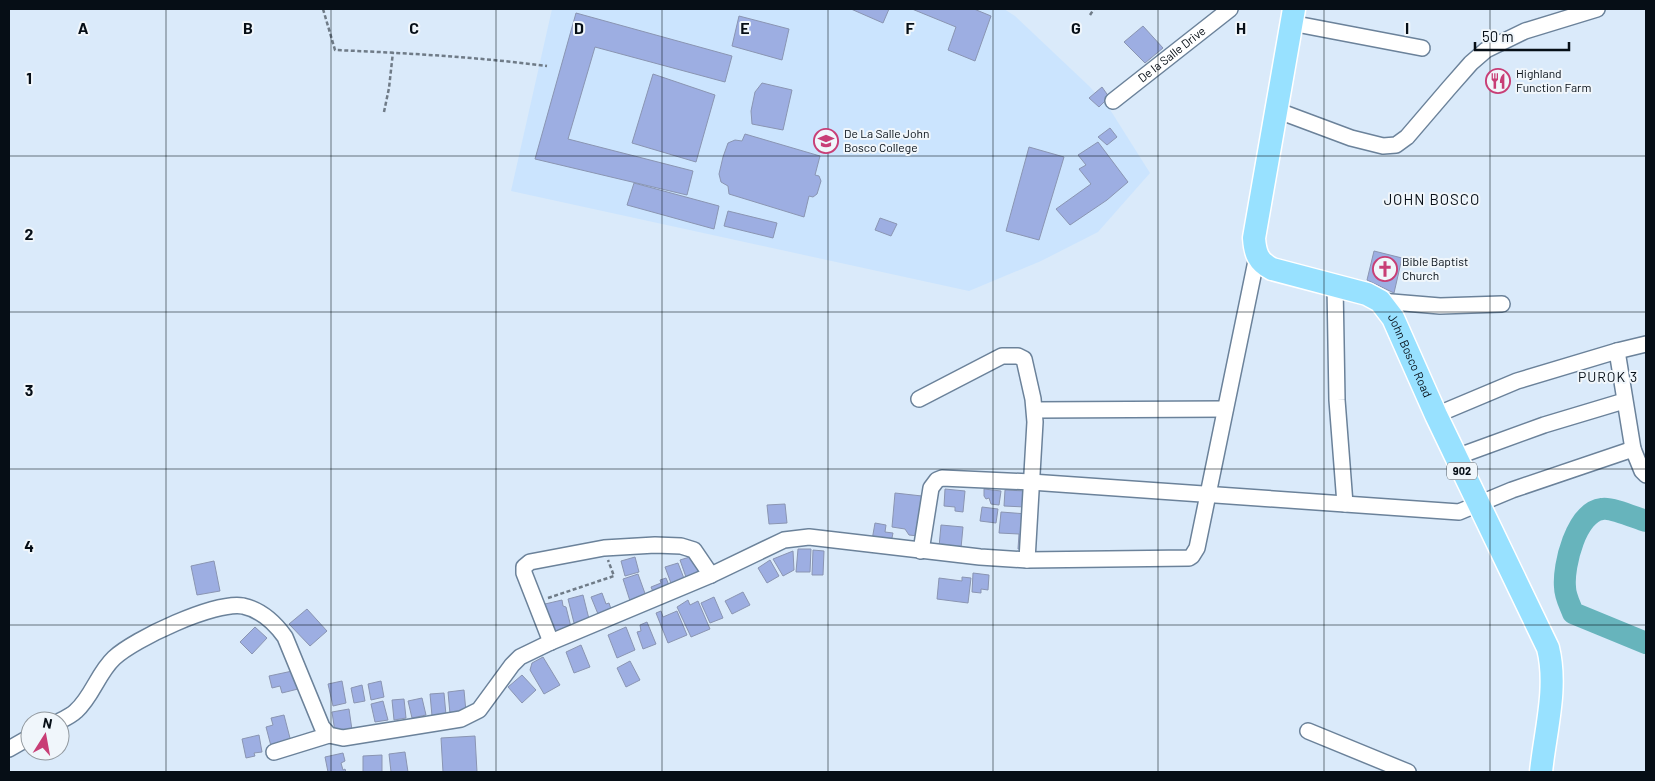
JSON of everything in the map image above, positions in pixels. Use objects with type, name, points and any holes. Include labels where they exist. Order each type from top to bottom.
[{"type":"highway","points":[[1257,256],[1254,238],[1293,16]]},
{"type":"highway","name":"John Bosco Road","points":[[1257,256],[1263,264],[1272,269],[1367,294],[1380,301],[1393,318],[1478,505],[1548,648],[1551,663],[1550,703],[1540,771]]},
{"type":"street","name":"De la Salle Drive","points":[[1113,100],[1230,9]]},
{"type":"street","points":[[1276,110],[1351,138],[1383,146],[1396,145],[1408,137],[1471,63],[1486,50],[1525,31],[1597,9]]},
{"type":"street","points":[[1293,16],[1422,48]]},
{"type":"street","points":[[274,752],[329,735],[344,738],[460,719],[472,715],[484,705],[512,664],[520,657],[551,642],[711,575],[784,540],[810,537],[921,551],[1026,560],[1188,558],[1192,556],[1197,548],[1257,256]]},
{"type":"street","points":[[1334,285],[1337,400],[1345,504]]},
{"type":"street","points":[[1380,301],[1440,306],[1502,304]]},
{"type":"street","points":[[1436,415],[1517,381],[1646,344]]},
{"type":"street","points":[[1617,351],[1633,449],[1642,472],[1646,475]]},
{"type":"street","points":[[919,399],[1002,356],[1018,356],[1024,359],[1035,410],[1026,560]]},
{"type":"street","points":[[1456,457],[1544,425],[1624,401]]},
{"type":"street","points":[[1035,410],[1225,409]]},
{"type":"street","points":[[921,551],[931,488],[937,480],[942,478],[1031,482],[1459,512],[1512,490],[1633,449]]},
{"type":"street","points":[[551,642],[523,570],[526,564],[604,548],[655,545],[694,550],[711,575]]},
{"type":"street","points":[[70,715],[78,710],[104,670],[121,652],[180,620],[236,606],[243,606],[262,614],[279,628],[285,637],[322,727],[329,735]]},
{"type":"street","points":[[1308,731],[1408,772]]},
{"type":"street","points":[[9,749],[20,743]]},
{"type":"path","points":[[323,9],[335,50],[489,58],[547,66]]},
{"type":"path","points":[[1090,15],[1094,9]]},
{"type":"path","points":[[384,112],[393,52]]},
{"type":"path","points":[[535,602],[614,576],[604,548]]},
{"type":"shaded area","name":"De La Salle John Bosco College","points":[[552,9],[1004,9],[1015,16],[1089,86],[1109,108],[1150,173],[1098,232],[1041,261],[969,291],[511,191]]},
{"type":"building","points":[[851,9],[889,9],[883,23]]},
{"type":"building","points":[[912,9],[974,9],[991,16],[975,61],[948,50],[956,27]]},
{"type":"building","points":[[576,13],[732,56],[725,82],[595,47],[568,139],[693,171],[687,195],[535,159]]},
{"type":"building","points":[[739,16],[789,29],[782,60],[732,46]]},
{"type":"building","points":[[1143,26],[1163,48],[1145,63],[1124,42]]},
{"type":"building","points":[[653,74],[715,95],[696,162],[632,143]]},
{"type":"building","points":[[762,83],[792,90],[783,130],[752,124],[751,111],[755,92]]},
{"type":"building","points":[[1102,87],[1109,97],[1099,107],[1089,98]]},
{"type":"building","points":[[1110,128],[1117,137],[1107,145],[1098,137]]},
{"type":"building","points":[[745,134],[820,156],[815,175],[819,176],[821,181],[817,194],[813,197],[809,196],[804,217],[729,194],[728,186],[721,182],[719,174],[723,157],[728,143],[735,140],[742,141]]},
{"type":"building","points":[[1098,142],[1128,182],[1107,200],[1070,225],[1056,209],[1091,184],[1079,169],[1086,165],[1078,155]]},
{"type":"building","points":[[1029,147],[1064,157],[1039,240],[1006,231]]},
{"type":"building","points":[[634,183],[719,206],[714,229],[627,205]]},
{"type":"building","points":[[728,211],[777,223],[773,238],[724,226]]},
{"type":"building","points":[[880,218],[897,224],[891,236],[875,230]]},
{"type":"building","name":"Bible Baptist Church","points":[[1374,251],[1402,258],[1394,293],[1367,280]]},
{"type":"building","points":[[945,489],[965,491],[963,512],[955,511],[955,507],[944,506]]},
{"type":"building","points":[[984,489],[1001,491],[999,505],[991,504],[989,498],[986,499]]},
{"type":"building","points":[[1005,490],[1026,491],[1025,507],[1004,506]]},
{"type":"building","points":[[895,493],[922,496],[918,536],[909,535],[905,529],[892,527]]},
{"type":"building","points":[[785,504],[787,523],[769,524],[767,505]]},
{"type":"building","points":[[982,507],[998,509],[996,523],[980,521]]},
{"type":"building","points":[[1001,512],[1027,514],[1025,549],[1018,549],[1019,534],[999,533]]},
{"type":"building","points":[[875,523],[886,525],[885,532],[893,533],[891,543],[872,540]]},
{"type":"building","points":[[941,525],[963,527],[961,548],[939,547]]},
{"type":"building","points":[[798,549],[811,549],[810,572],[796,572]]},
{"type":"building","points":[[813,550],[824,551],[823,575],[812,575]]},
{"type":"building","points":[[793,551],[794,570],[783,576],[773,559]]},
{"type":"building","points":[[693,556],[700,576],[687,580],[680,560]]},
{"type":"building","points":[[635,557],[639,572],[625,576],[621,561]]},
{"type":"building","points":[[770,560],[779,576],[767,583],[758,568]]},
{"type":"building","points":[[214,561],[220,591],[197,595],[191,566]]},
{"type":"building","points":[[678,563],[685,581],[672,586],[665,567]]},
{"type":"building","points":[[973,573],[989,575],[988,590],[981,589],[981,593],[972,592]]},
{"type":"building","points":[[638,574],[647,599],[631,604],[623,579]]},
{"type":"building","points":[[962,577],[971,578],[968,603],[937,599],[939,578],[962,581]]},
{"type":"building","points":[[666,578],[671,590],[654,594],[651,587],[661,583],[660,580]]},
{"type":"building","points":[[743,592],[750,605],[732,614],[725,601]]},
{"type":"building","points":[[602,593],[606,604],[609,603],[611,609],[598,614],[591,597]]},
{"type":"building","points":[[583,595],[589,619],[574,623],[568,599]]},
{"type":"building","points":[[714,597],[723,618],[710,623],[701,603]]},
{"type":"building","points":[[562,600],[563,606],[566,607],[571,627],[552,632],[545,604]]},
{"type":"building","points":[[688,600],[690,605],[698,601],[710,629],[691,637],[677,607]]},
{"type":"building","points":[[307,609],[327,631],[310,646],[289,624]]},
{"type":"building","points":[[661,611],[663,617],[677,611],[687,635],[668,643],[656,613]]},
{"type":"building","points":[[647,622],[656,644],[643,649],[637,632],[641,631],[640,625]]},
{"type":"building","points":[[255,627],[267,638],[252,654],[240,642]]},
{"type":"building","points":[[626,627],[635,650],[617,658],[608,635]]},
{"type":"building","points":[[581,645],[590,667],[574,673],[566,652]]},
{"type":"building","points":[[543,657],[560,685],[544,694],[530,670],[532,663]]},
{"type":"building","points":[[630,661],[640,680],[626,687],[617,668]]},
{"type":"building","points":[[297,670],[298,689],[282,693],[280,686],[272,688],[269,676]]},
{"type":"building","points":[[522,675],[536,690],[522,703],[508,687]]},
{"type":"building","points":[[342,681],[346,703],[333,706],[328,684]]},
{"type":"building","points":[[381,681],[384,697],[371,700],[368,684]]},
{"type":"building","points":[[362,685],[365,701],[354,703],[351,688]]},
{"type":"building","points":[[464,690],[466,712],[450,714],[448,692]]},
{"type":"building","points":[[444,693],[446,715],[432,716],[430,694]]},
{"type":"building","points":[[422,698],[426,715],[412,718],[408,701]]},
{"type":"building","points":[[404,699],[406,718],[394,720],[392,700]]},
{"type":"building","points":[[383,701],[388,720],[375,722],[371,704]]},
{"type":"building","points":[[349,709],[352,730],[335,732],[332,712]]},
{"type":"building","points":[[284,715],[291,742],[271,746],[266,727],[273,725],[271,718]]},
{"type":"building","points":[[259,735],[262,752],[254,753],[255,756],[246,758],[242,739]]},
{"type":"building","points":[[475,736],[477,772],[443,772],[441,738]]},
{"type":"building","points":[[405,752],[408,772],[391,772],[389,754]]},
{"type":"building","points":[[343,753],[345,761],[341,763],[343,770],[345,769],[346,772],[328,772],[325,757]]},
{"type":"building","points":[[382,755],[382,772],[363,772],[363,756]]},
{"type":"waterway","points":[[1646,521],[1606,509],[1593,512],[1578,529],[1569,554],[1565,578],[1566,594],[1573,613],[1646,643]]},
{"type":"place","name":"Highland Function Farm","points":[[1498,81]]},
{"type":"place","name":"De La Salle John Bosco College","points":[[826,141]]},
{"type":"place","name":"Bible Baptist Church","points":[[1385,269]]},
{"type":"district","name":"JOHN BOSCO","points":[[1432,200]]},
{"type":"district","name":"PUROK 3","points":[[1608,377]]}]
